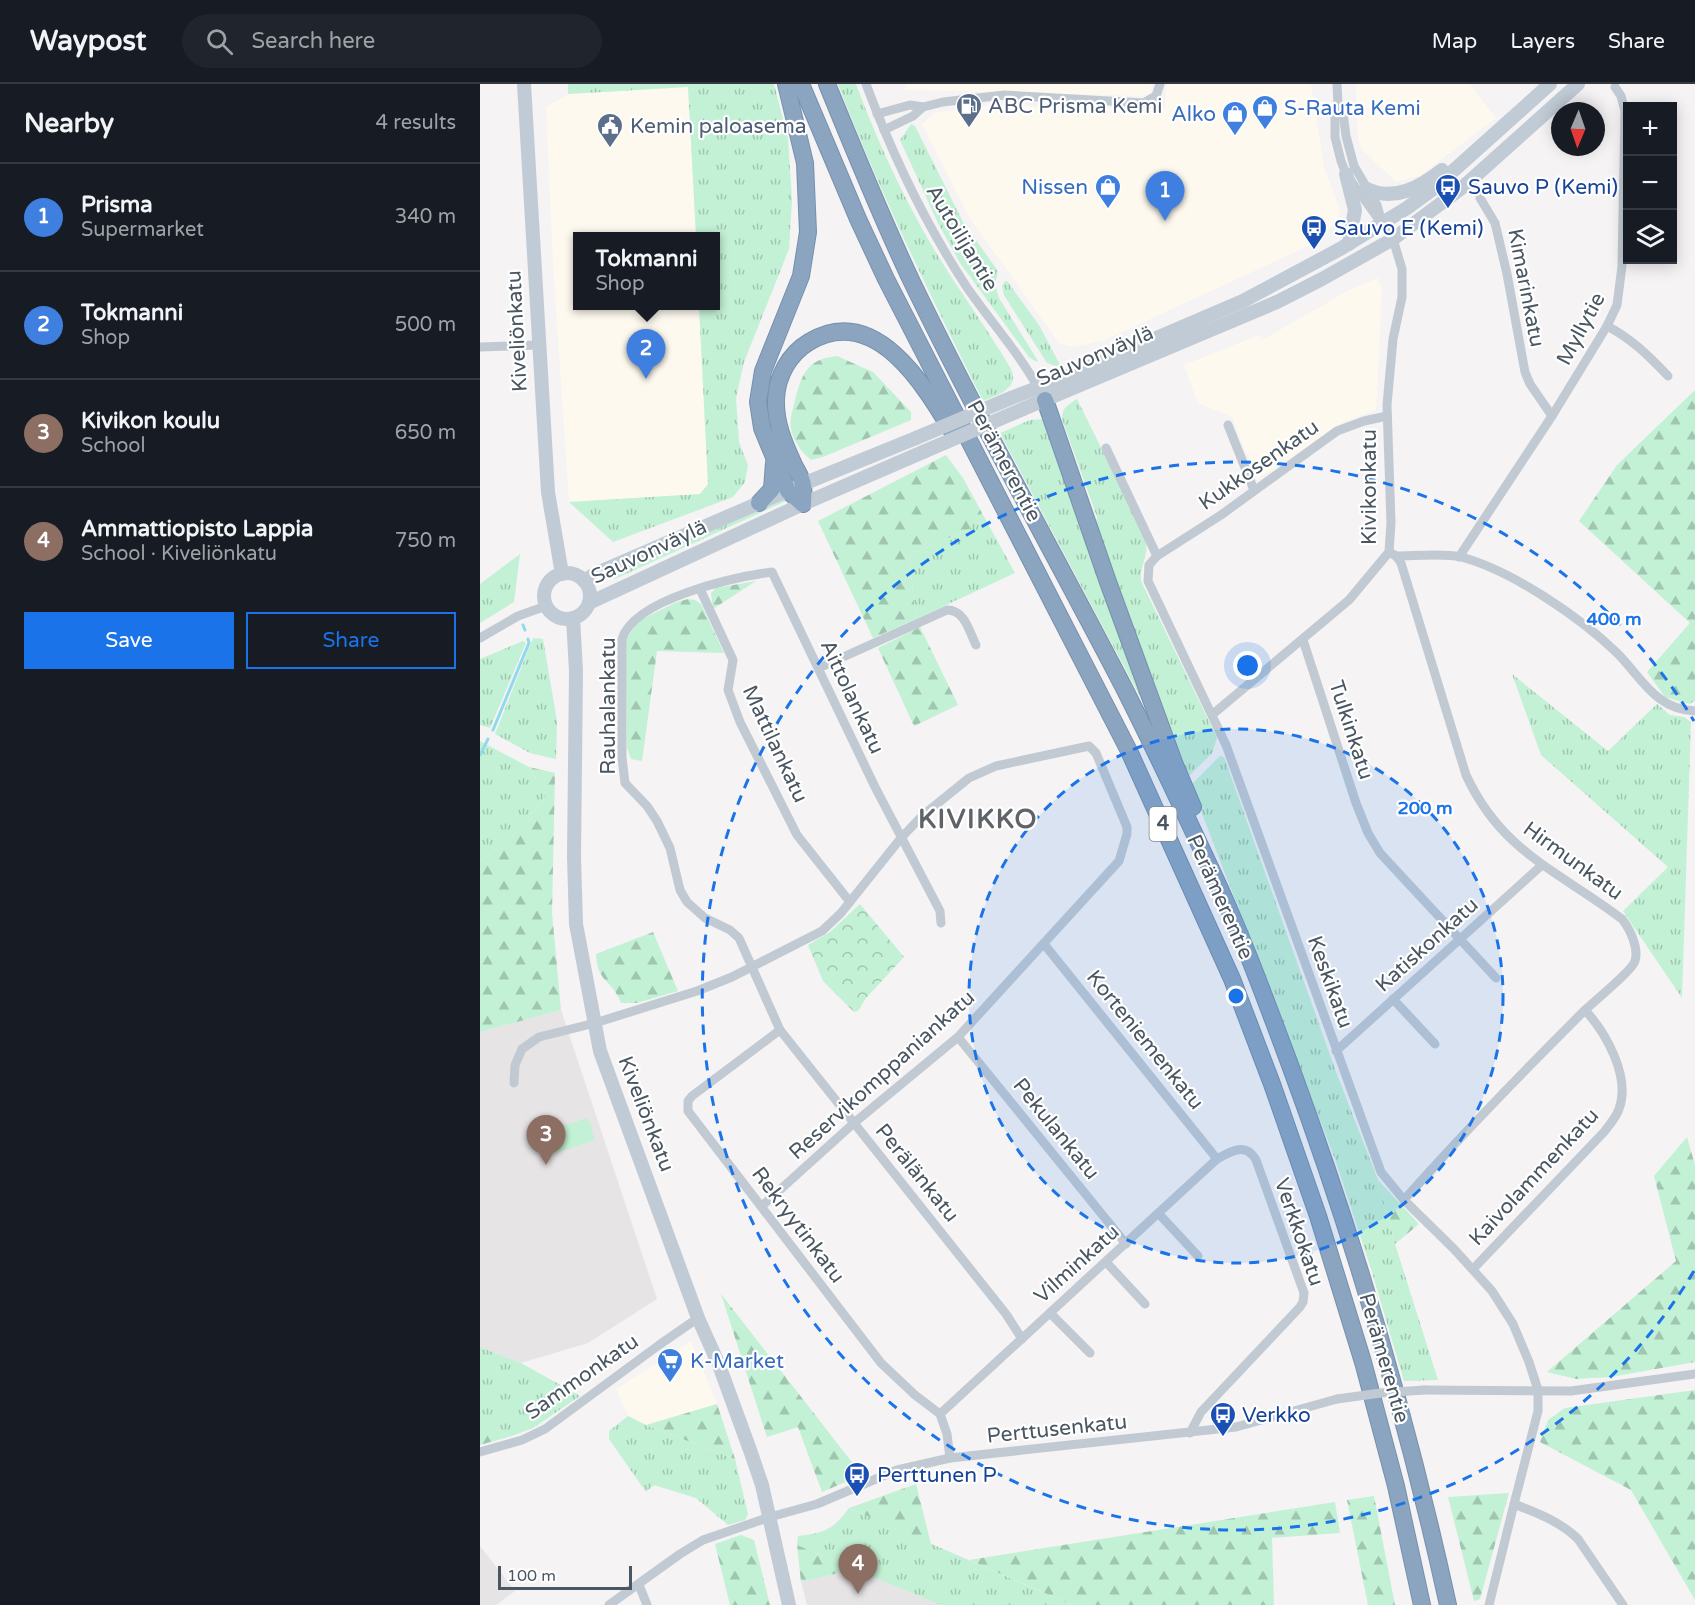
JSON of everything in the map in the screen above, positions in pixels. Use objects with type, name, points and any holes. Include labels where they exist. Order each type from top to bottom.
[{"type":"highway","points":[[786,84],[805,163],[808,222],[801,276],[763,371],[759,392],[760,420],[775,459],[803,504]]},
{"type":"highway","name":"Perämerentie","points":[[801,84],[876,259],[1129,751],[1232,979],[1318,1216],[1363,1362],[1396,1486],[1422,1605]]},
{"type":"highway","name":"Perämerentie","points":[[827,84],[911,280],[1125,690],[1211,868],[1276,1027],[1331,1180],[1392,1378],[1419,1479],[1448,1605]]},
{"type":"highway","points":[[795,488],[779,431],[776,399],[778,386],[786,365],[801,346],[824,335],[837,333],[864,335],[893,351],[915,377],[958,442],[981,466]]},
{"type":"highway","points":[[1042,394],[1175,765],[1205,837],[1211,868]]},
{"type":"highway","points":[[759,503],[772,489],[775,459]]},
{"type":"main road","name":"Sauvonväylä","points":[[589,603],[803,504],[1023,409],[1042,394],[1243,301],[1349,244],[1433,189],[1550,84]]},
{"type":"main road","name":"Sauvonväylä","points":[[584,581],[595,574],[759,503],[1011,398],[1042,394],[1277,302],[1393,239],[1463,187],[1578,84]]},
{"type":"main road","name":"Kiveliönkatu","points":[[524,88],[548,492],[561,574]]},
{"type":"main road","points":[[1367,189],[1382,194],[1415,189],[1442,169],[1456,168]]},
{"type":"main road","points":[[1346,174],[1355,210],[1349,244]]},
{"type":"main road","points":[[561,574],[574,574],[584,581],[590,595],[589,603],[581,614],[573,618],[560,618],[546,606],[544,593],[546,586],[555,577],[561,574]]},
{"type":"main road","name":"Kiveliönkatu","points":[[573,618],[576,708],[575,902],[580,952],[600,1051],[612,1089],[656,1200],[698,1318],[731,1397],[762,1485],[789,1605]]},
{"type":"street","name":"Autoilijantie","points":[[866,84],[902,171],[942,247],[1042,394]]},
{"type":"street","points":[[877,114],[910,105],[923,107],[943,102],[1004,95],[1144,103],[1156,96],[1160,84]]},
{"type":"street","points":[[1337,84],[1338,105],[1335,114],[1335,136],[1346,174],[1382,223]]},
{"type":"street","name":"Myllytie","points":[[1459,557],[1552,416],[1607,326],[1619,295],[1622,262],[1625,111],[1622,96],[1615,87]]},
{"type":"street","points":[[1338,105],[1343,113],[1354,166],[1377,206],[1382,223]]},
{"type":"street","points":[[884,130],[913,116],[923,107]]},
{"type":"street","name":"Kimarinkatu","points":[[1480,198],[1495,223],[1525,372],[1530,384],[1552,416]]},
{"type":"street","name":"Kivikonkatu","points":[[1213,714],[1349,600],[1393,554],[1390,523],[1388,382],[1393,339],[1403,288],[1399,256],[1393,239],[1382,223]]},
{"type":"street","points":[[1607,326],[1638,345],[1668,376]]},
{"type":"street","points":[[480,347],[539,345]]},
{"type":"street","name":"Kukkosenkatu","points":[[1157,556],[1221,515],[1337,431],[1364,421],[1387,416]]},
{"type":"street","points":[[1228,425],[1254,490]]},
{"type":"street","points":[[1106,448],[1157,556]]},
{"type":"street","points":[[1393,554],[1459,557],[1529,588],[1570,615],[1616,653],[1659,699],[1675,708],[1695,711]]},
{"type":"street","name":"Hirmunkatu","points":[[1393,554],[1401,563],[1470,783],[1494,821],[1516,845],[1622,919],[1632,937],[1636,957],[1634,964],[1585,1010],[1508,1089],[1404,1200]]},
{"type":"street","name":"Keskikatu","points":[[1157,556],[1149,565],[1149,584],[1226,745],[1381,1172],[1404,1200],[1492,1291],[1513,1324],[1538,1390]]},
{"type":"street","name":"Rauhalankatu","points":[[751,966],[735,934],[705,918],[684,897],[669,848],[657,821],[647,806],[624,781],[622,639],[624,629],[643,613],[677,597],[731,579],[772,572]]},
{"type":"street","name":"Aittolankatu","points":[[772,572],[875,787],[940,910],[941,923]]},
{"type":"street","name":"Mattilankatu","points":[[700,589],[733,660],[728,690],[740,720],[797,835],[850,902]]},
{"type":"street","points":[[480,638],[518,616],[546,606]]},
{"type":"street","points":[[819,668],[947,610],[959,613],[976,645]]},
{"type":"street","name":"Tulkinkatu","points":[[1303,640],[1356,803],[1368,832],[1380,853],[1496,978]]},
{"type":"street","name":"Reservikomppaniankatu","points":[[762,1206],[854,1123],[958,1037],[1119,861],[1127,837],[1127,827],[1096,753],[1093,748],[1085,746],[981,771],[937,803],[901,837]]},
{"type":"street","points":[[514,1083],[518,1056],[529,1042],[555,1031],[595,1023],[732,977],[822,931],[850,902],[901,837]]},
{"type":"street","name":"Katiskonkatu","points":[[1336,1051],[1542,865]]},
{"type":"street","name":"Korteniemenkatu","points":[[1044,944],[1217,1159]]},
{"type":"street","name":"Perälänkatu","points":[[751,966],[780,1030],[1005,1312],[1022,1339]]},
{"type":"street","points":[[1393,999],[1435,1044]]},
{"type":"street","name":"Kaivolammenkatu","points":[[1473,1269],[1604,1132],[1620,1108],[1618,1067],[1604,1035],[1585,1010]]},
{"type":"street","name":"Rekryytinkatu","points":[[780,1030],[693,1096],[687,1105],[688,1111],[881,1363],[939,1414]]},
{"type":"street","name":"Pekulankatu","points":[[958,1037],[1126,1244]]},
{"type":"street","name":"Vilminkatu","points":[[939,1414],[1160,1214],[1217,1159],[1231,1151],[1243,1149]]},
{"type":"street","name":"Verkkokatu","points":[[1190,1433],[1201,1412],[1303,1302],[1304,1293],[1256,1160],[1251,1152],[1243,1149]]},
{"type":"street","points":[[1160,1214],[1198,1256]]},
{"type":"street","points":[[1106,1262],[1145,1304]]},
{"type":"street","points":[[1050,1313],[1090,1353]]},
{"type":"street","name":"Sammonkatu","points":[[480,1452],[522,1440],[545,1429],[698,1318]]},
{"type":"street","name":"Perttusenkatu","points":[[609,1605],[703,1540],[817,1504],[897,1470],[927,1462],[1236,1427],[1337,1399],[1381,1393],[1424,1390],[1586,1390],[1695,1374]]},
{"type":"street","points":[[1489,1605],[1538,1417],[1538,1390]]},
{"type":"street","points":[[939,1414],[947,1434],[950,1458]]},
{"type":"street","points":[[1514,1504],[1560,1524],[1571,1532],[1623,1605]]},
{"type":"street","points":[[639,1585],[647,1605]]},
{"type":"shaded area","points":[[905,84],[1153,84],[1150,93],[1142,96],[905,90]]},
{"type":"shaded area","points":[[1166,84],[1311,84],[1324,167],[1340,209],[1338,219],[1319,241],[1103,341],[1072,347],[1059,343],[969,217],[922,124],[934,113],[996,105],[1165,109]]},
{"type":"shaded area","points":[[1356,84],[1470,84],[1496,118],[1421,175],[1396,182],[1361,149],[1358,138]]},
{"type":"shaded area","points":[[688,87],[696,232],[573,232],[573,310],[699,310],[708,484],[700,494],[569,502],[553,266],[546,107],[568,94]]},
{"type":"shaded area","points":[[1378,278],[1382,291],[1376,410],[1344,422],[1257,480],[1232,417],[1198,403],[1184,365],[1259,335],[1262,340],[1351,289]]},
{"type":"shaded area","points":[[561,1010],[657,1299],[588,1343],[521,1363],[480,1347],[480,1032]]},
{"type":"shaded area","points":[[691,1341],[717,1404],[646,1425],[628,1416],[616,1389]]},
{"type":"shaded area","points":[[480,1546],[515,1591],[496,1605],[480,1605]]},
{"type":"shaded area","points":[[855,1569],[940,1605],[807,1605],[801,1582]]},
{"type":"green space","points":[[568,84],[774,84],[788,139],[792,200],[789,249],[744,362],[736,398],[739,442],[748,465],[745,482],[733,497],[613,542],[569,502],[700,494],[708,484],[699,310],[720,310],[720,232],[696,232],[688,87],[568,94]]},
{"type":"green space","points":[[838,84],[856,84],[871,122],[915,216],[1011,369],[1013,381],[1001,393],[983,401],[925,284]]},
{"type":"green space","points":[[911,124],[915,126],[963,222],[998,271],[995,285],[999,298],[1037,362],[1029,357],[960,263],[938,223],[900,140]]},
{"type":"green space","points":[[1005,281],[1039,325],[1060,365],[1047,363],[1004,295],[1002,286]]},
{"type":"green space","points":[[837,356],[873,372],[911,412],[911,420],[811,460],[793,437],[792,410],[807,369],[819,360]]},
{"type":"green space","points":[[1695,390],[1695,701],[1689,704],[1665,697],[1647,672],[1690,623],[1579,521],[1617,465]]},
{"type":"green space","points":[[1077,399],[1145,537],[1146,554],[1141,581],[1217,738],[1212,753],[1188,777],[1096,525],[1097,517],[1062,419],[1064,409]]},
{"type":"green space","points":[[1045,419],[1146,708],[1000,433],[1030,420]]},
{"type":"green space","points":[[946,455],[963,478],[982,513],[969,529],[909,555],[916,619],[873,638],[818,521]]},
{"type":"green space","points":[[787,498],[788,500],[615,579],[612,575]]},
{"type":"green space","points":[[982,513],[1015,573],[916,619],[909,555],[969,529]]},
{"type":"green space","points":[[520,554],[514,602],[480,623],[480,584]]},
{"type":"green space","points":[[756,581],[713,609],[711,593],[716,588]]},
{"type":"green space","points":[[688,599],[701,604],[724,653],[657,651],[642,761],[631,759],[627,748],[626,640],[638,621]]},
{"type":"green space","points":[[920,627],[958,705],[914,726],[878,648]]},
{"type":"green space","points":[[533,638],[543,639],[557,721],[556,759],[530,753],[495,734]]},
{"type":"green space","points":[[523,641],[526,643],[490,728],[480,725],[480,659]]},
{"type":"green space","points":[[1512,674],[1608,751],[1657,704],[1670,715],[1684,717],[1691,722],[1682,998],[1623,911],[1668,867],[1541,755]]},
{"type":"green space","points":[[480,741],[529,767],[546,796],[509,841],[480,861]]},
{"type":"green space","points":[[1220,756],[1224,757],[1336,1072],[1378,1180],[1395,1244],[1438,1380],[1404,1381],[1335,1159],[1191,785]]},
{"type":"green space","points":[[529,767],[555,773],[552,913],[561,1010],[480,1032],[480,861],[509,841],[546,796]]},
{"type":"green space","points":[[860,904],[904,957],[866,998],[858,1011],[854,1012],[823,981],[808,945],[830,932]]},
{"type":"green space","points":[[653,932],[678,991],[637,1003],[621,1003],[599,971],[596,954]]},
{"type":"green space","points":[[588,1118],[595,1140],[553,1154],[546,1131]]},
{"type":"green space","points":[[1687,1137],[1695,1165],[1695,1362],[1611,1377],[1576,1379],[1547,1372],[1676,1261],[1654,1176]]},
{"type":"green space","points":[[1378,1180],[1419,1224],[1395,1244]]},
{"type":"green space","points":[[721,1294],[862,1475],[822,1492],[798,1427],[767,1437]]},
{"type":"green space","points":[[480,1347],[521,1363],[580,1396],[533,1428],[512,1436],[480,1422]]},
{"type":"green space","points":[[1695,1390],[1695,1600],[1631,1490],[1540,1442],[1548,1420],[1565,1408]]},
{"type":"green space","points":[[717,1404],[735,1459],[646,1425]]},
{"type":"green space","points":[[628,1416],[735,1459],[748,1514],[745,1520],[728,1525],[696,1498],[654,1485],[646,1492],[609,1439],[609,1431]]},
{"type":"green space","points":[[480,1422],[512,1436],[480,1445]]},
{"type":"green space","points":[[916,1484],[931,1544],[849,1508]]},
{"type":"green space","points":[[1509,1493],[1480,1599],[1474,1601],[1448,1497]]},
{"type":"green space","points":[[1374,1496],[1395,1605],[1368,1605],[1347,1500]]},
{"type":"green space","points":[[1335,1502],[1340,1533],[1272,1538],[1274,1605],[1072,1605],[969,1560]]},
{"type":"green space","points":[[849,1508],[1072,1605],[940,1605],[797,1545],[798,1536],[833,1526]]},
{"type":"green space","points":[[741,1535],[754,1540],[770,1605],[730,1605],[715,1544]]},
{"type":"green space","points":[[797,1545],[855,1569],[801,1582]]},
{"type":"waterway","points":[[523,625],[525,630]]},
{"type":"waterway","points":[[493,730],[529,643],[528,639]]},
{"type":"waterway","points":[[480,755],[488,739]]},
{"type":"place","name":"ABC Prisma Kemi","points":[[969,129]]},
{"type":"place","name":"S-Rauta Kemi","points":[[1265,131]]},
{"type":"place","name":"Alko","points":[[1235,137]]},
{"type":"place","name":"Kemin paloasema","points":[[610,149]]},
{"type":"place","name":"Nissen","points":[[1108,210]]},
{"type":"place","name":"Sauvo P (Kemi)","points":[[1448,210]]},
{"type":"place","name":"Prisma","points":[[1165,221]]},
{"type":"place","name":"Sauvo E (Kemi)","points":[[1314,251]]},
{"type":"place","name":"Tokmanni","points":[[646,379]]},
{"type":"place","name":"Kivikon koulu","points":[[546,1165]]},
{"type":"place","name":"K-Market","points":[[670,1384]]},
{"type":"place","name":"Verkko","points":[[1223,1438]]},
{"type":"place","name":"Perttunen P","points":[[857,1498]]},
{"type":"place","name":"Ammattiopisto Lappia","points":[[858,1594]]},
{"type":"district","name":"KIVIKKO","points":[[978,819]]}]
